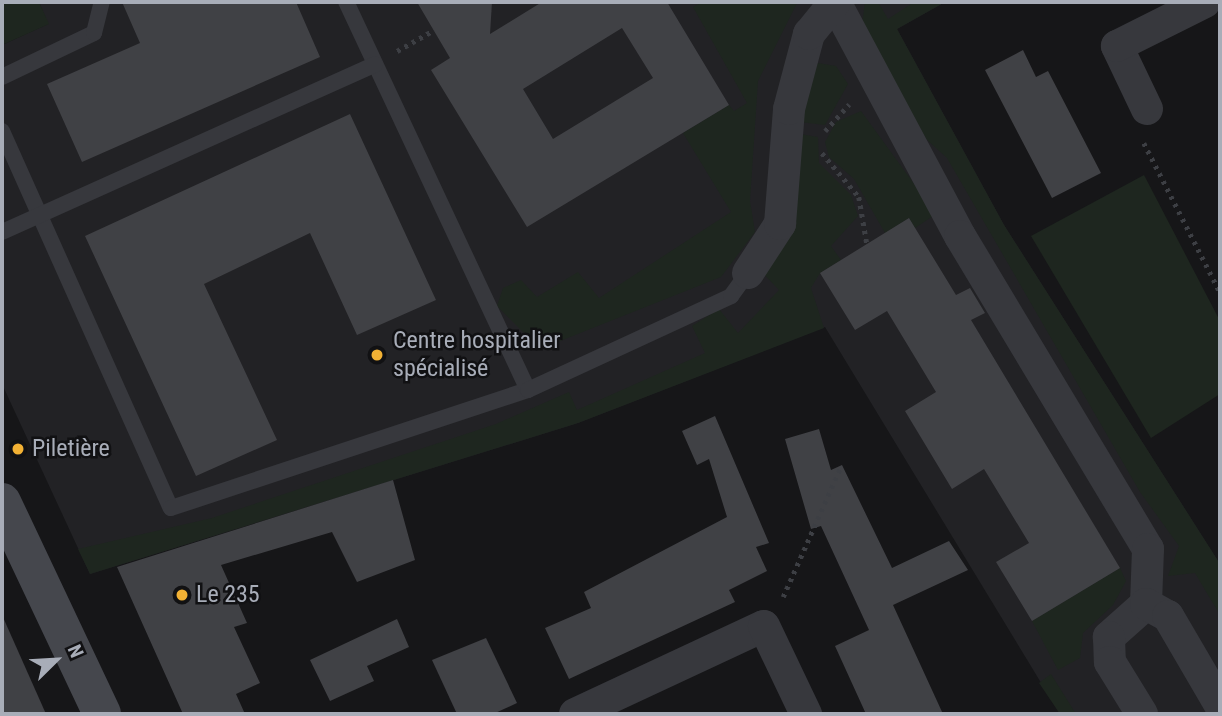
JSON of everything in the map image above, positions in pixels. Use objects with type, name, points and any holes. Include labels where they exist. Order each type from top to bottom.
[{"type":"main road","points":[[2,502],[102,714]]},
{"type":"street","points":[[748,272],[780,224],[789,109],[809,34],[835,2],[876,81],[1149,549],[1146,604],[1109,637],[1110,662],[1142,714]]},
{"type":"street","points":[[1147,109],[1117,46],[1205,2]]},
{"type":"street","points":[[1146,604],[1168,616],[1220,705]]},
{"type":"street","points":[[575,714],[764,626],[806,714]]},
{"type":"lane","points":[[2,77],[94,33],[102,2]]},
{"type":"lane","points":[[346,2],[528,390]]},
{"type":"lane","points":[[2,232],[39,213],[375,64]]},
{"type":"lane","points":[[2,131],[171,508],[528,390],[731,296],[748,272]]},
{"type":"path","points":[[375,64],[433,30]]},
{"type":"path","points":[[867,244],[859,197],[836,176],[821,149],[831,122],[876,81]]},
{"type":"path","points":[[1147,109],[1139,134],[1220,292]]},
{"type":"path","points":[[767,633],[841,466]]},
{"type":"shaded area","points":[[2,2],[39,2],[49,24],[2,45]]},
{"type":"shaded area","name":"Centre hospitalier spécialisé","points":[[39,2],[945,2],[897,29],[1004,225],[1220,564],[1220,714],[1060,714],[825,327],[578,423],[90,574],[2,384],[2,45],[48,24]]},
{"type":"shaded area","points":[[702,2],[797,3],[758,81],[750,201],[755,232],[721,277],[540,349],[497,306],[503,288],[521,280],[537,297],[578,272],[599,298],[731,212],[683,133],[729,105],[734,111],[747,103],[693,7]]},
{"type":"shaded area","points":[[865,2],[878,2],[888,19],[914,2],[945,2],[897,29],[1004,225],[1220,564],[1220,615],[1195,573],[1168,576],[1179,546],[1140,492],[947,158],[926,139],[862,24]]},
{"type":"shaded area","points":[[818,63],[836,66],[848,84],[825,125],[800,122],[800,92]]},
{"type":"shaded area","points":[[861,111],[936,214],[915,228],[909,218],[885,233],[854,179],[829,157],[825,142],[836,122]]},
{"type":"shaded area","points":[[800,134],[818,137],[819,163],[851,195],[858,216],[831,246],[841,260],[820,273],[811,288],[824,328],[578,423],[90,574],[78,549],[212,518],[496,424],[569,392],[577,410],[705,353],[692,326],[719,309],[738,333],[779,290],[759,269]]},
{"type":"shaded area","points":[[1144,175],[1220,321],[1220,394],[1151,438],[1031,236]]},
{"type":"shaded area","points":[[1120,568],[1126,581],[1113,605],[1083,633],[1080,658],[1058,670],[1032,621]]},
{"type":"shaded area","points":[[1051,674],[1076,714],[1060,714],[1039,683]]},
{"type":"building","points":[[122,2],[296,2],[320,57],[82,162],[47,84],[140,43]]},
{"type":"building","points":[[417,2],[492,2],[490,34],[542,2],[667,2],[729,105],[527,227],[431,70],[450,58]],"holes":[[[622,28],[653,78],[553,139],[523,89]]]},
{"type":"building","points":[[1023,50],[1036,77],[1048,71],[1101,173],[1052,198],[985,70]]},
{"type":"building","points":[[350,114],[436,300],[357,335],[310,233],[204,284],[277,440],[196,476],[85,236]]},
{"type":"building","points":[[909,218],[956,295],[970,288],[985,313],[971,320],[1120,568],[1032,621],[996,562],[1029,543],[984,469],[952,489],[905,411],[936,392],[887,311],[855,330],[820,273]]},
{"type":"building","points":[[715,416],[769,543],[756,547],[767,571],[729,590],[735,602],[569,679],[545,628],[591,608],[584,592],[727,517],[709,459],[697,465],[682,431]]},
{"type":"building","points":[[819,429],[831,470],[842,465],[892,568],[949,541],[968,570],[893,605],[943,714],[866,714],[835,646],[869,630],[821,526],[811,529],[785,439]]},
{"type":"building","points":[[393,480],[415,560],[357,582],[332,532],[221,565],[247,623],[234,627],[260,683],[236,694],[245,714],[183,714],[117,567]]},
{"type":"building","points":[[2,615],[46,714],[2,714]]},
{"type":"building","points":[[397,619],[409,647],[367,666],[374,681],[330,701],[310,660]]},
{"type":"building","points":[[486,638],[517,703],[493,714],[457,714],[432,660]]},
{"type":"place","name":"Centre hospitalier spécialisé","points":[[377,355]]},
{"type":"place","name":"Piletière","points":[[18,449]]},
{"type":"place","name":"Le 235","points":[[182,595]]}]
